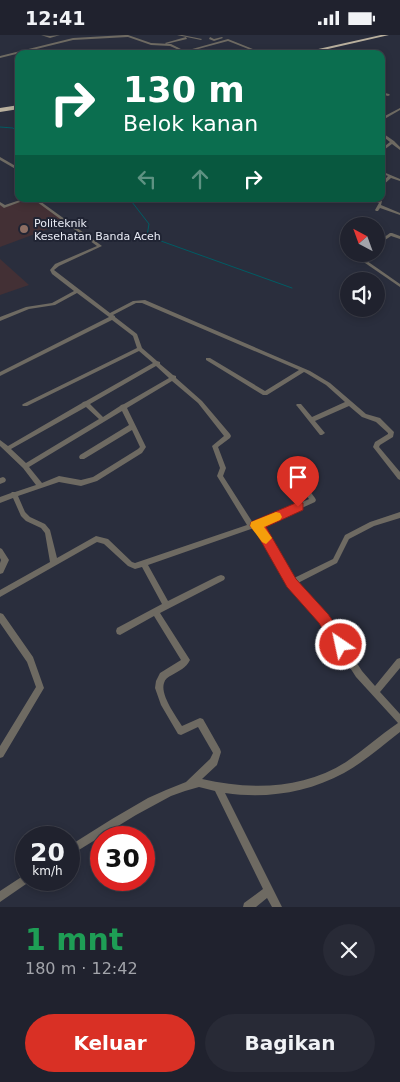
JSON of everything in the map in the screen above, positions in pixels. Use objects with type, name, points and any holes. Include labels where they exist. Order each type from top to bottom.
[{"type":"highway","points":[[324,50],[387,35]]},
{"type":"highway","points":[[318,50],[395,35]]},
{"type":"highway","points":[[0,109],[15,106]]},
{"type":"street","points":[[42,35],[50,37],[59,35]]},
{"type":"street","points":[[28,50],[73,39],[127,35],[151,44],[162,44],[196,37],[201,39]]},
{"type":"street","points":[[178,35],[186,38]]},
{"type":"street","points":[[210,38],[214,40],[228,40],[254,50]]},
{"type":"street","points":[[197,50],[228,40]]},
{"type":"street","points":[[162,44],[179,50]]},
{"type":"street","points":[[0,57],[15,53]]},
{"type":"street","points":[[385,118],[400,109]]},
{"type":"street","points":[[385,136],[400,149]]},
{"type":"street","points":[[385,148],[393,143]]},
{"type":"street","points":[[0,158],[15,167]]},
{"type":"street","points":[[385,174],[400,180]]},
{"type":"street","points":[[385,182],[391,176]]},
{"type":"street","points":[[0,203],[4,207],[18,202]]},
{"type":"street","points":[[39,202],[100,246],[57,265],[52,270],[135,335],[140,349],[174,377],[200,402],[228,436],[215,446],[223,468],[220,476],[253,526],[262,530],[291,583],[323,618],[354,668],[400,720]]},
{"type":"street","points":[[381,202],[378,208],[400,214]]},
{"type":"street","points":[[385,238],[391,234],[400,238]]},
{"type":"street","points":[[367,263],[400,286]]},
{"type":"street","points":[[0,319],[28,308],[53,304],[78,291]]},
{"type":"street","points":[[0,375],[135,302],[143,301],[304,370],[328,384],[364,416],[378,420],[391,432],[391,435],[377,444],[376,447],[400,477]]},
{"type":"street","points":[[25,405],[140,349]]},
{"type":"street","points":[[208,359],[265,394],[304,370]]},
{"type":"street","points":[[7,449],[84,403],[158,363]]},
{"type":"street","points":[[25,466],[174,377]]},
{"type":"street","points":[[84,403],[102,419]]},
{"type":"street","points":[[312,420],[349,403]]},
{"type":"street","points":[[299,405],[322,433]]},
{"type":"street","points":[[0,500],[59,479],[74,483],[86,482],[126,461],[143,448],[123,407]]},
{"type":"street","points":[[82,457],[133,426]]},
{"type":"street","points":[[0,442],[25,466],[40,485]]},
{"type":"street","points":[[0,593],[92,541],[100,539],[106,541],[130,564],[144,564],[253,526],[313,500],[295,476]]},
{"type":"street","points":[[14,494],[23,514],[28,519],[43,526],[48,532],[54,563]]},
{"type":"street","points":[[291,583],[335,561],[347,537],[372,524],[400,515]]},
{"type":"street","points":[[0,551],[5,560],[0,571]]},
{"type":"street","points":[[144,564],[167,605]]},
{"type":"street","points":[[120,631],[221,578]]},
{"type":"street","points":[[80,844],[149,803],[195,783],[214,762],[217,752],[200,722],[181,731],[158,689],[159,681],[164,675],[186,661],[155,611]]},
{"type":"street","points":[[0,617],[30,660],[40,685],[39,692],[0,754]]},
{"type":"street","points":[[376,691],[400,662]]},
{"type":"street","points":[[195,783],[266,791],[300,788],[341,770],[400,727]]},
{"type":"street","points":[[213,786],[276,907]]},
{"type":"street","points":[[0,897],[15,887]]},
{"type":"street","points":[[248,907],[268,891]]},
{"type":"shaded area","name":"Politeknik Kesehatan Banda Aceh","points":[[19,202],[40,202],[67,222],[0,247],[0,204],[5,207]]},
{"type":"shaded area","name":"Politeknik Kesehatan Banda Aceh","points":[[0,259],[29,285],[0,295]]},
{"type":"waterway","points":[[0,127],[15,130]]},
{"type":"waterway","points":[[132,202],[149,224],[147,236],[292,288]]},
{"type":"slow traffic","points":[[266,538],[262,530],[256,526],[276,517]]},
{"type":"place","name":"Politeknik Kesehatan Banda Aceh","points":[[24,229]]},
{"type":"route","points":[[298,507],[256,526],[262,530],[291,583],[323,618],[341,645]]}]
